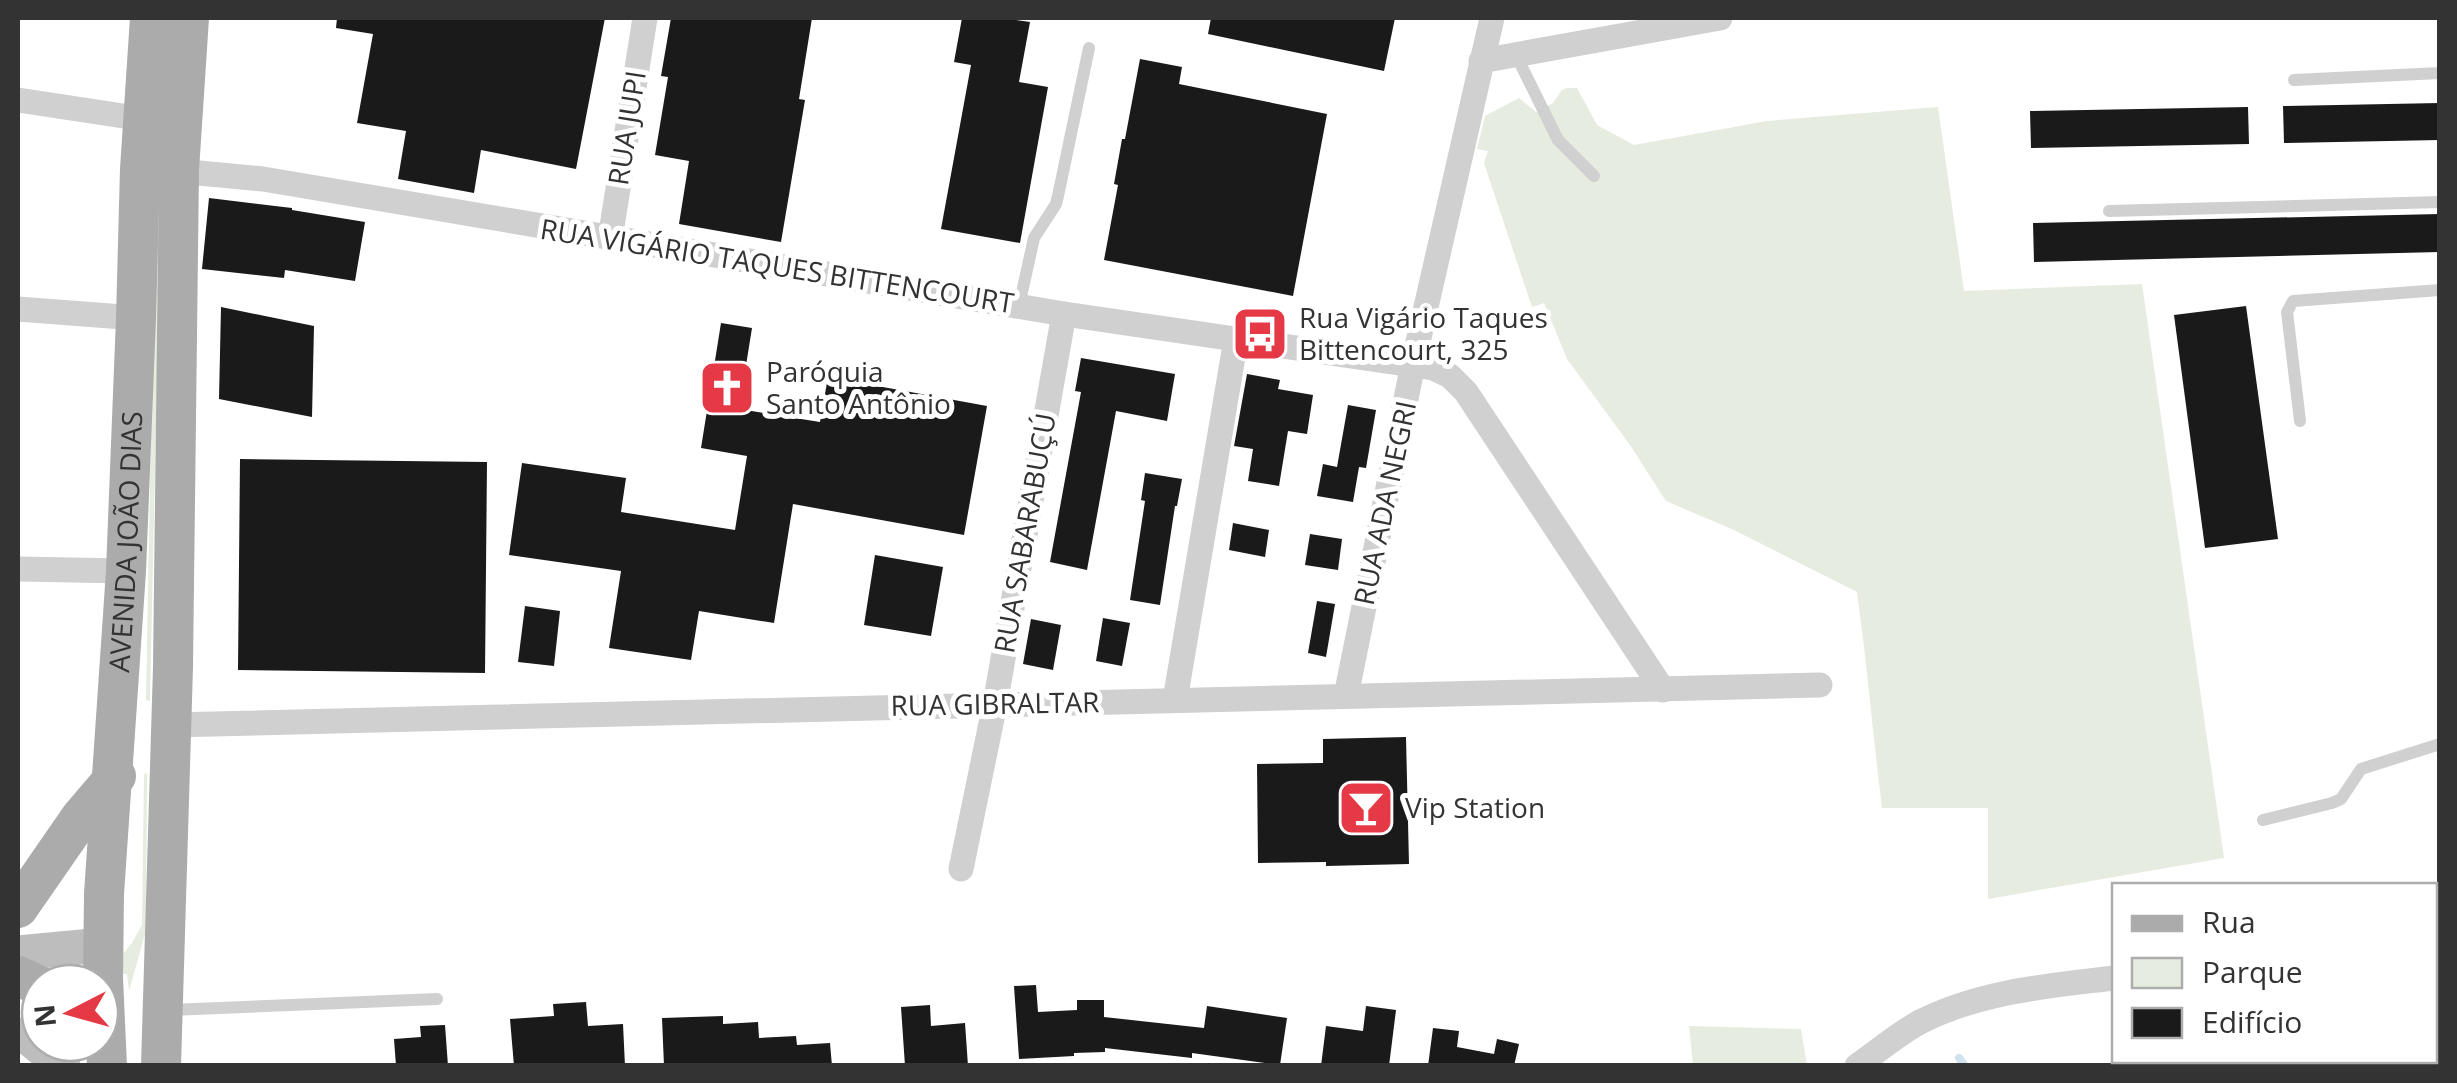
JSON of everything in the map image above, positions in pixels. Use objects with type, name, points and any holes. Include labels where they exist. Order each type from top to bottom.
[{"type":"main road","name":"AVENIDA JOÃO DIAS","points":[[150,18],[143,119],[159,170],[170,725],[161,1066]]},
{"type":"main road","name":"AVENIDA JOÃO DIAS","points":[[103,963],[136,318],[159,170],[189,18]]},
{"type":"main road","points":[[18,908],[111,780],[170,725]]},
{"type":"main road","points":[[18,953],[103,945]]},
{"type":"main road","points":[[18,1035],[30,1039],[63,1066]]},
{"type":"street","name":"RUA JUPI","points":[[610,239],[645,18]]},
{"type":"street","name":"RUA ADA NEGRI","points":[[1346,696],[1414,364],[1492,18]]},
{"type":"street","points":[[1481,61],[1720,18]]},
{"type":"street","points":[[18,100],[143,119]]},
{"type":"street","name":"RUA VIGÁRIO TAQUES BITTENCOURT","points":[[159,170],[263,179],[1064,314],[1433,368],[1450,376],[1466,392],[1662,690]]},
{"type":"street","points":[[18,309],[136,318]]},
{"type":"street","name":"RUA SABARABUÇÚ","points":[[961,869],[995,704],[1064,314]]},
{"type":"street","points":[[1175,700],[1236,340]]},
{"type":"street","points":[[18,568],[126,570]]},
{"type":"street","name":"RUA GIBRALTAR","points":[[170,725],[1820,684]]},
{"type":"street","points":[[1857,1066],[1916,1024],[1976,1000],[2006,992],[2112,978]]},
{"type":"lane","points":[[1019,306],[1034,238],[1056,204],[1089,48]]},
{"type":"lane","points":[[1516,55],[1558,140],[1594,176]]},
{"type":"lane","points":[[2294,80],[2440,73]]},
{"type":"lane","points":[[2109,211],[2440,202]]},
{"type":"lane","points":[[2300,421],[2287,312],[2293,301],[2440,290]]},
{"type":"lane","points":[[2263,820],[2332,803],[2341,799],[2361,768],[2440,744]]},
{"type":"lane","points":[[164,1010],[438,1000]]},
{"type":"green space","points":[[1567,88],[1577,88],[1597,125],[1634,145],[1767,121],[1938,107],[1964,291],[2142,284],[2224,858],[1988,899],[1988,808],[1882,808],[1857,592],[1734,530],[1666,501],[1567,359],[1544,303],[1532,307],[1484,163],[1488,151],[1477,149],[1485,116],[1519,98],[1536,112],[1553,103]]},
{"type":"green space","points":[[161,194],[150,701],[146,700],[155,210]]},
{"type":"green space","points":[[147,772],[145,934],[129,991],[127,974],[120,974],[120,968],[122,955],[142,925]]},
{"type":"green space","points":[[1689,1026],[1801,1029],[1807,1065],[1693,1065]]},
{"type":"building","points":[[337,18],[605,18],[576,169],[481,150],[474,193],[398,179],[406,131],[357,123],[373,34],[336,28]]},
{"type":"building","points":[[671,18],[812,18],[799,99],[805,100],[781,242],[679,224],[689,161],[655,155],[668,77],[661,76]]},
{"type":"building","points":[[962,18],[1030,22],[1019,82],[1048,87],[1020,243],[941,229],[971,65],[954,62]]},
{"type":"building","points":[[1211,18],[1395,18],[1384,71],[1208,34]]},
{"type":"building","points":[[1140,59],[1182,67],[1179,84],[1327,114],[1293,296],[1104,260],[1122,139]]},
{"type":"building","points":[[2440,103],[2440,140],[2284,143],[2283,106]]},
{"type":"building","points":[[2248,107],[2249,144],[2031,148],[2030,111]]},
{"type":"building","points":[[209,198],[365,222],[355,281],[285,270],[284,278],[202,269]]},
{"type":"building","points":[[2440,214],[2440,252],[2034,262],[2033,223]]},
{"type":"building","points":[[2246,306],[2278,539],[2205,548],[2174,315]]},
{"type":"building","points":[[221,307],[314,326],[312,417],[219,399]]},
{"type":"building","points":[[721,323],[752,328],[739,409],[820,422],[828,377],[987,406],[964,535],[793,504],[774,623],[699,611],[691,660],[609,648],[621,571],[509,555],[522,463],[626,478],[621,512],[735,530],[747,456],[701,448]]},
{"type":"building","points":[[1081,358],[1175,374],[1167,421],[1116,411],[1087,570],[1050,562],[1081,392],[1075,391]]},
{"type":"building","points":[[1247,374],[1280,380],[1278,389],[1313,395],[1307,434],[1288,431],[1279,486],[1248,481],[1253,449],[1234,446]]},
{"type":"building","points":[[1348,405],[1376,410],[1366,468],[1359,467],[1353,502],[1317,496],[1323,464],[1337,467]]},
{"type":"building","points":[[240,459],[487,462],[485,673],[238,670]]},
{"type":"building","points":[[1145,473],[1182,479],[1160,605],[1130,600],[1145,501],[1141,500]]},
{"type":"building","points":[[1233,523],[1269,530],[1265,557],[1229,550]]},
{"type":"building","points":[[1310,534],[1342,539],[1338,570],[1305,565]]},
{"type":"building","points":[[875,555],[943,567],[931,636],[864,625]]},
{"type":"building","points":[[1317,601],[1335,604],[1326,657],[1308,653]]},
{"type":"building","points":[[525,606],[560,611],[554,666],[518,662]]},
{"type":"building","points":[[1103,618],[1130,623],[1122,666],[1096,661]]},
{"type":"building","points":[[1031,619],[1061,625],[1053,670],[1023,664]]},
{"type":"building","points":[[1406,737],[1409,864],[1258,863],[1257,764],[1323,763],[1323,739]]},
{"type":"building","points":[[1036,985],[1038,1012],[1077,1010],[1077,1000],[1104,1000],[1104,1017],[1204,1028],[1207,1006],[1287,1018],[1280,1065],[1192,1053],[1192,1058],[1105,1048],[1105,1052],[1074,1056],[1019,1059],[1014,986]]},
{"type":"building","points":[[586,1002],[588,1026],[623,1024],[625,1066],[514,1066],[510,1019],[554,1016],[553,1004]]},
{"type":"building","points":[[930,1005],[931,1026],[965,1023],[968,1066],[905,1066],[901,1007]]},
{"type":"building","points":[[1366,1006],[1396,1010],[1389,1066],[1321,1066],[1326,1026],[1363,1031]]},
{"type":"building","points":[[723,1016],[723,1024],[758,1022],[759,1038],[796,1036],[797,1045],[830,1043],[832,1066],[664,1066],[662,1018]]},
{"type":"building","points":[[445,1025],[448,1066],[396,1066],[394,1039],[421,1037],[420,1026]]},
{"type":"building","points":[[1433,1028],[1459,1031],[1457,1047],[1494,1054],[1497,1039],[1519,1044],[1514,1066],[1428,1066]]},
{"type":"waterway","points":[[1959,1058],[1965,1066]]},
{"type":"place","name":"Rua Vigário Taques Bittencourt, 325","points":[[1260,334]]},
{"type":"place","name":"Paróquia Santo Antônio","points":[[727,388]]},
{"type":"place","name":"Vip Station","points":[[1366,808]]}]
